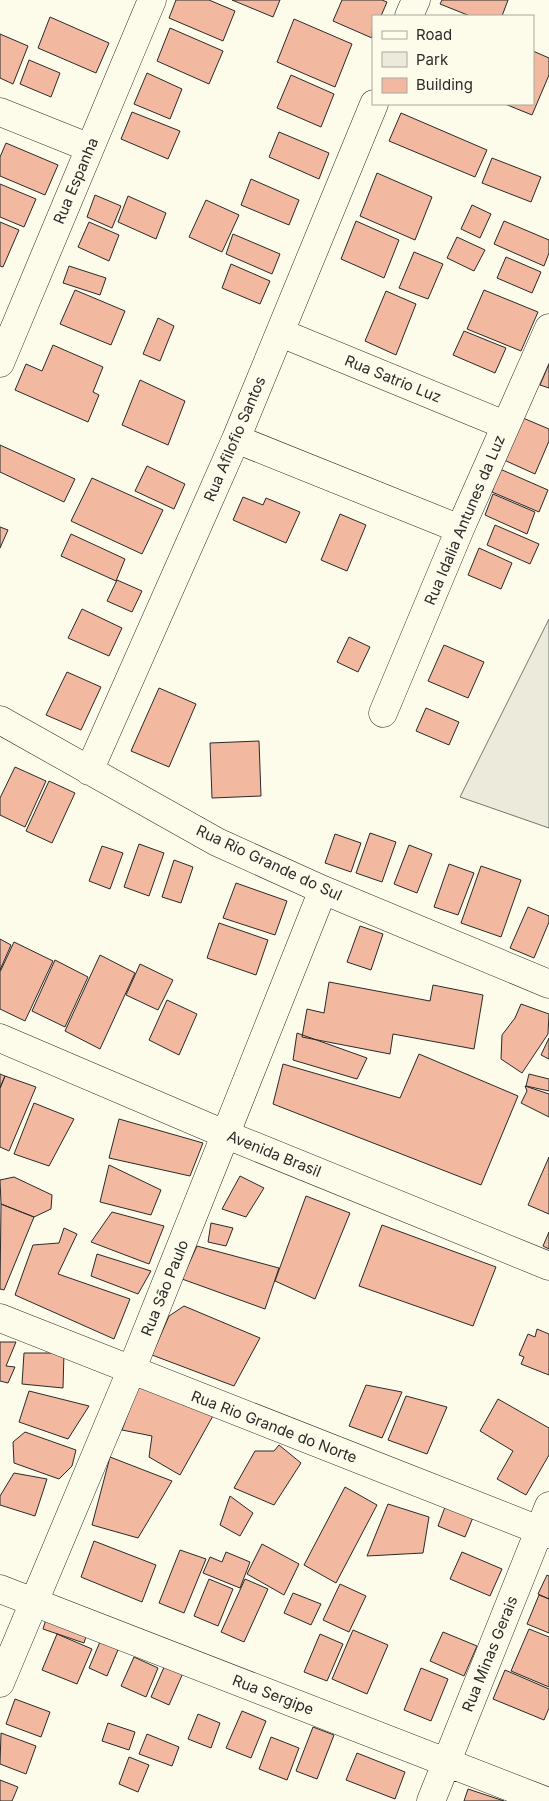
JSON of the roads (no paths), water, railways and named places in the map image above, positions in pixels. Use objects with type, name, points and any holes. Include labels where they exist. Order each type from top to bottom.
[{"type":"street","name":"Rua Espanha","points":[[0,363],[152,0]]},
{"type":"street","points":[[409,15],[416,0]]},
{"type":"street","name":"Rua Afilofio Santos","points":[[90,772],[236,439],[374,105]]},
{"type":"street","points":[[0,112],[90,148]]},
{"type":"street","name":"Rua Idalia Antunes da Luz","points":[[383,713],[460,529],[549,328]]},
{"type":"street","name":"Rua Satrio Luz","points":[[281,333],[505,425]]},
{"type":"street","points":[[236,439],[460,529]]},
{"type":"street","name":"Rua Rio Grande do Sul","points":[[0,720],[217,842],[323,890],[549,984]]},
{"type":"street","name":"Rua São Paulo","points":[[0,1683],[131,1371],[227,1135],[323,890]]},
{"type":"street","name":"Avenida Brasil","points":[[0,1038],[227,1135],[549,1266]]},
{"type":"street","name":"Rua Rio Grande do Norte","points":[[0,1318],[131,1371],[546,1523]]},
{"type":"street","name":"Rua Minas Gerais","points":[[431,1801],[546,1523]]},
{"type":"street","name":"Rua Sergipe","points":[[0,1589],[546,1801]]}]
